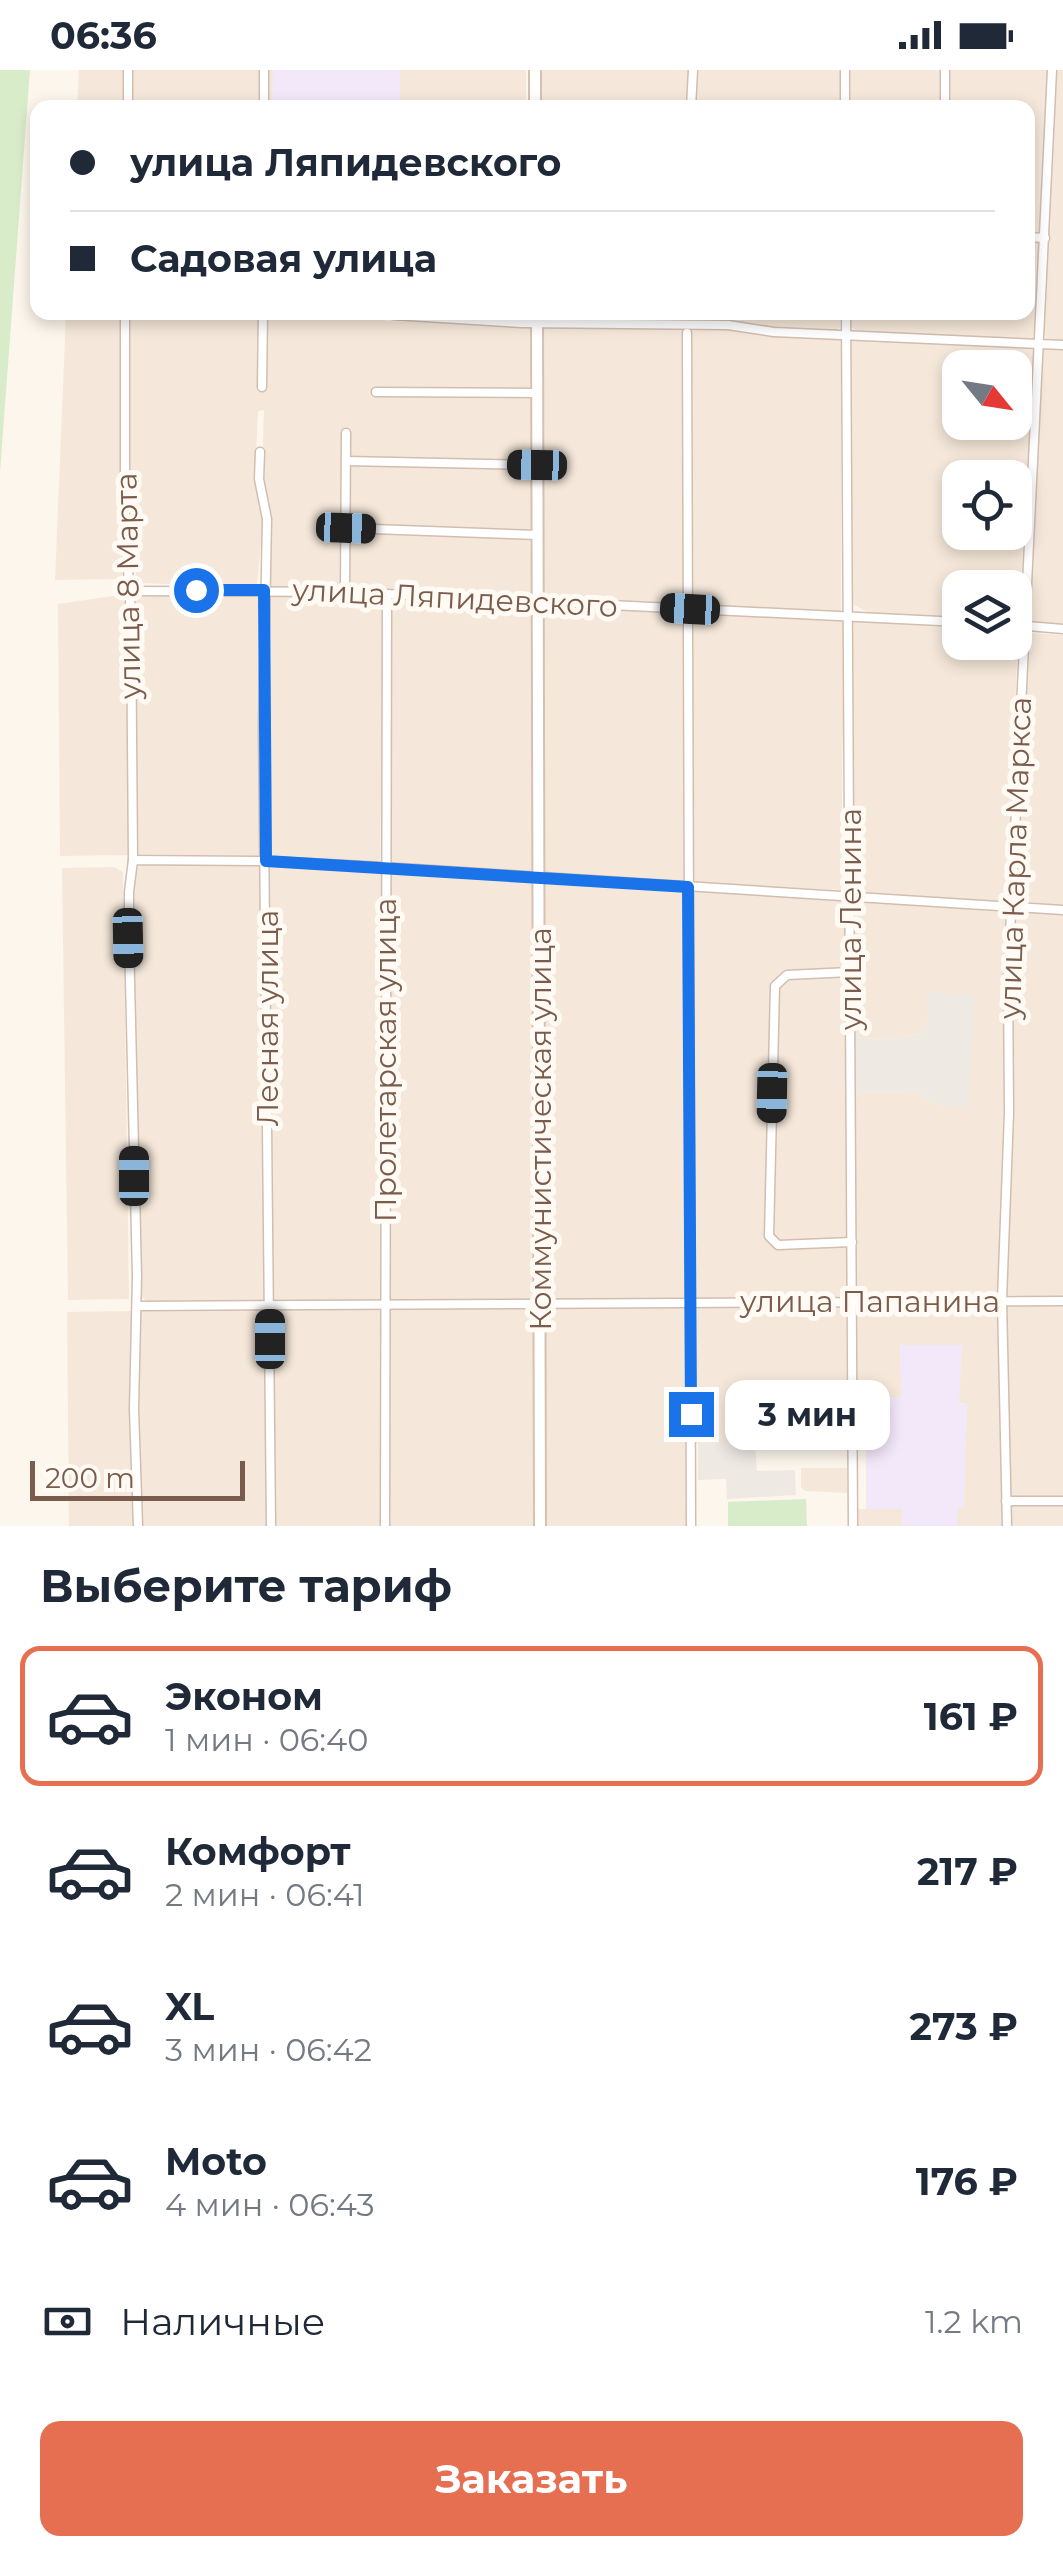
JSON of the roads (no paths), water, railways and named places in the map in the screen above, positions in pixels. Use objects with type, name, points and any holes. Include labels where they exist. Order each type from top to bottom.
[{"type":"street","points":[[128,70],[128,100]]},
{"type":"street","points":[[264,70],[264,100]]},
{"type":"street","points":[[535,70],[535,100]]},
{"type":"street","points":[[692,100],[694,70]]},
{"type":"street","points":[[844,70],[845,100]]},
{"type":"street","points":[[945,70],[945,100]]},
{"type":"street","name":"улица Карла Маркса","points":[[1024,570],[1046,238],[1052,70]]},
{"type":"street","points":[[1035,238],[1046,238]]},
{"type":"street","name":"улица 8 Марта","points":[[125,320],[125,522],[130,591],[134,860],[130,874],[130,1031],[138,1306]]},
{"type":"street","points":[[262,387],[263,320]]},
{"type":"street","name":"Коммунистическая улица","points":[[537,320],[540,1526]]},
{"type":"street","points":[[578,320],[687,328],[728,325],[774,332],[1063,346]]},
{"type":"street","points":[[687,320],[691,1526]]},
{"type":"street","name":"улица Ленина","points":[[846,320],[852,1526]]},
{"type":"street","points":[[376,392],[536,393]]},
{"type":"street","points":[[345,592],[346,433]]},
{"type":"street","name":"Лесная улица","points":[[260,452],[259,479],[266,519],[271,1526]]},
{"type":"street","points":[[347,462],[537,465]]},
{"type":"street","points":[[346,528],[538,534]]},
{"type":"street","name":"улица Ляпидевского","points":[[130,591],[345,592],[942,621]]},
{"type":"street","name":"Пролетарская улица","points":[[385,1526],[387,594]]},
{"type":"street","points":[[1032,626],[1063,629]]},
{"type":"street","name":"улица Карла Маркса","points":[[1006,1526],[1002,1300],[1019,660]]},
{"type":"street","points":[[134,860],[386,867],[1063,910]]},
{"type":"street","points":[[850,972],[787,975],[775,986],[769,1236],[778,1246],[852,1242]]},
{"type":"street","name":"улица Папанина","points":[[138,1306],[1063,1301]]},
{"type":"street","points":[[138,1306],[134,1409],[138,1526]]},
{"type":"street","points":[[1006,1501],[1063,1501]]}]
